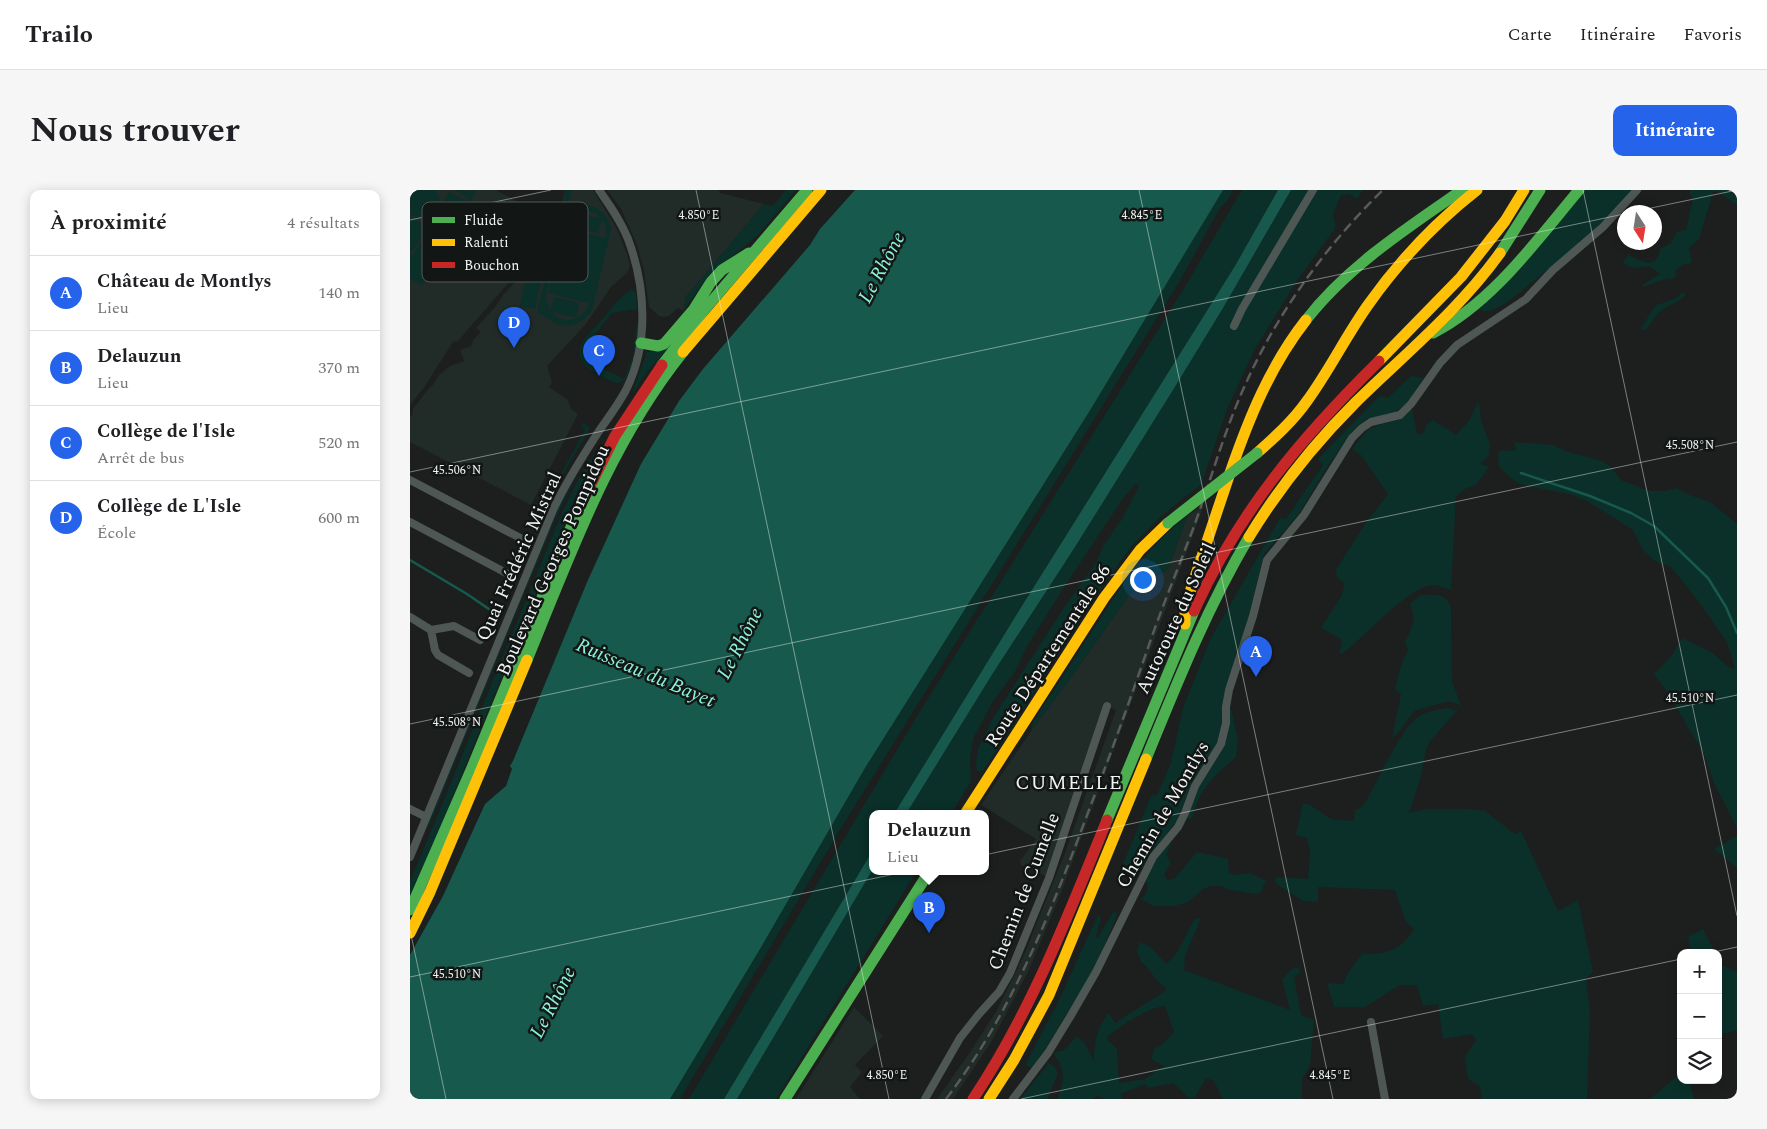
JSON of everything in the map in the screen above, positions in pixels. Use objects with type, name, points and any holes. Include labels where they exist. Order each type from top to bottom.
[{"type":"main road","name":"Boulevard Georges Pompidou","points":[[410,910],[595,473],[627,416],[657,370],[807,190]]},
{"type":"main road","name":"Boulevard Georges Pompidou","points":[[410,933],[459,824],[596,493],[622,442],[678,358],[821,190]]},
{"type":"main road","points":[[1185,630],[1185,607],[1231,471],[1251,415],[1284,350],[1306,320],[1329,295],[1391,240],[1462,190]]},
{"type":"main road","name":"Route Départementale 86","points":[[968,810],[1104,598],[1140,550],[1168,523],[1257,453],[1279,433],[1307,401],[1367,306],[1403,259],[1435,226],[1477,190]]},
{"type":"main road","name":"Autoroute du Soleil","points":[[973,1099],[1005,1049],[1050,960],[1185,630],[1229,542],[1274,475],[1308,434],[1336,403],[1438,304],[1464,276],[1497,233],[1524,190]]},
{"type":"main road","name":"Autoroute du Soleil","points":[[989,1099],[1014,1060],[1049,995],[1197,635],[1243,545],[1281,489],[1318,442],[1347,411],[1468,293],[1515,231],[1540,190]]},
{"type":"main road","points":[[1426,336],[1450,326],[1496,285],[1542,235],[1578,190]]},
{"type":"main road","points":[[641,343],[658,346],[664,344],[694,309],[710,282],[722,270],[760,246]]},
{"type":"main road","points":[[785,1099],[927,875]]},
{"type":"street","name":"Quai Frédéric Mistral","points":[[410,857],[548,519],[569,477],[625,391],[635,368],[641,343],[642,324],[640,293],[632,252],[619,221],[599,190]]},
{"type":"street","points":[[1234,326],[1242,309],[1313,190]]},
{"type":"street","name":"Chemin de Montlys","points":[[1013,1099],[1048,1053],[1070,1017],[1096,972],[1153,857],[1178,827],[1195,786],[1221,744],[1226,723],[1229,690],[1253,616],[1267,560],[1304,515],[1357,433],[1371,422],[1400,415],[1411,404],[1440,363],[1457,345],[1522,303],[1542,281],[1603,227],[1637,190]]},
{"type":"street","points":[[410,480],[524,540]]},
{"type":"street","points":[[410,522],[510,575]]},
{"type":"street","points":[[410,617],[431,630],[454,626],[480,640]]},
{"type":"street","points":[[431,630],[438,656],[469,673]]},
{"type":"street","name":"Chemin de Cumelle","points":[[925,1099],[960,1038],[1000,992],[1010,973],[1049,878],[1107,706]]},
{"type":"street","points":[[410,809],[426,817]]},
{"type":"street","points":[[1371,1022],[1385,1099]]},
{"type":"shaded area","points":[[410,190],[496,190],[518,202],[422,202],[422,282],[509,282],[458,341],[453,342],[425,386],[410,405]]},
{"type":"shaded area","points":[[410,190],[437,190],[436,193],[440,199],[437,202],[422,202],[422,216],[419,219],[410,214]]},
{"type":"shaded area","points":[[455,190],[476,191],[470,202],[442,202],[449,192],[467,201],[469,198]]},
{"type":"shaded area","points":[[565,190],[593,190],[617,229],[630,266],[627,273],[611,287],[586,324],[547,366],[552,382],[549,387],[567,399],[572,410],[578,414],[531,505],[410,442],[410,417],[412,416],[413,409],[439,375],[450,366],[464,361],[460,350],[471,346],[474,339],[481,332],[476,328],[515,282],[588,282],[588,202],[562,202]]},
{"type":"shaded area","points":[[566,190],[572,190],[569,202],[563,202]]},
{"type":"shaded area","points":[[607,190],[719,190],[720,193],[764,204],[686,297],[683,311],[678,308],[669,316],[663,317],[659,316],[649,307],[644,270],[636,242],[621,209]]},
{"type":"shaded area","points":[[786,190],[796,190],[758,235],[708,276],[683,311],[686,297],[764,204],[773,206]]},
{"type":"shaded area","points":[[1223,190],[1233,190],[1227,201],[1220,208],[1179,282],[838,833],[680,1099],[670,1099],[865,768],[1089,412]]},
{"type":"shaded area","points":[[1242,190],[1278,190],[1235,266],[896,810],[869,810],[869,857],[724,1099],[689,1099],[919,713],[1183,290]]},
{"type":"shaded area","points":[[1291,190],[1363,190],[1357,199],[1349,194],[1341,195],[1333,215],[1336,227],[1296,282],[1255,349],[1228,407],[1201,485],[1156,521],[1130,548],[1101,588],[983,771],[977,771],[978,749],[993,718],[1063,609],[1096,563],[1103,546],[1122,519],[1139,486],[1136,483],[1124,497],[1066,584],[1026,648],[1016,670],[992,703],[973,739],[970,759],[971,781],[953,810],[908,810],[993,673],[1075,547],[1223,308]]},
{"type":"shaded area","points":[[1586,190],[1634,190],[1586,237],[1515,296],[1492,310],[1479,310],[1501,288]]},
{"type":"shaded area","points":[[1691,190],[1728,190],[1737,197],[1737,205],[1717,191],[1713,192],[1699,239],[1689,248],[1692,263],[1684,264],[1675,270],[1676,276],[1670,280],[1669,278],[1642,287],[1642,285],[1660,274],[1649,266],[1633,268],[1624,264],[1624,260],[1629,255],[1644,262],[1652,262],[1656,260],[1660,250],[1671,243],[1677,232],[1686,230],[1693,198],[1689,194]]},
{"type":"shaded area","points":[[588,206],[600,210],[609,221],[611,229],[592,310],[586,318],[573,325],[558,324],[537,313],[544,282],[549,282],[546,294],[550,311],[554,297],[579,303],[576,318],[551,311],[560,318],[565,320],[575,319],[585,312],[588,307],[606,234],[602,219],[596,213],[588,211]]},
{"type":"shaded area","points":[[588,215],[602,219],[598,233],[588,230]]},
{"type":"shaded area","points":[[410,217],[422,224],[422,235],[412,252],[410,251]]},
{"type":"shaded area","points":[[588,234],[605,238],[588,303],[548,293],[551,282],[588,282]]},
{"type":"shaded area","points":[[422,240],[422,282],[424,282],[422,285],[410,279],[410,254],[413,255]]},
{"type":"shaded area","points":[[525,282],[541,282],[535,309],[520,306]]},
{"type":"shaded area","points":[[631,290],[636,292],[637,309],[612,313],[593,338],[588,352],[590,359],[595,364],[624,379],[633,356],[637,323],[639,324],[631,367],[625,380],[617,383],[604,378],[590,369],[580,358],[579,352],[587,336],[618,300]]},
{"type":"shaded area","points":[[1681,293],[1686,295],[1659,312],[1643,331],[1641,328],[1655,306],[1676,298]]},
{"type":"shaded area","points":[[680,334],[646,373],[632,394],[647,352],[655,351]]},
{"type":"shaded area","points":[[1411,376],[1423,378],[1407,404],[1395,412],[1367,419],[1355,428],[1331,461],[1298,515],[1264,554],[1249,616],[1224,692],[1217,745],[1190,787],[1177,820],[1140,871],[1123,864],[1151,796],[1157,795],[1171,763],[1183,708],[1210,640],[1280,518],[1286,519],[1323,465],[1318,459],[1379,396],[1388,398]]},
{"type":"shaded area","points":[[1479,401],[1481,421],[1490,444],[1489,455],[1480,464],[1489,467],[1476,485],[1465,489],[1456,496],[1451,590],[1432,585],[1411,594],[1386,614],[1351,647],[1342,654],[1339,653],[1342,643],[1341,639],[1321,628],[1342,595],[1345,583],[1337,578],[1336,570],[1365,524],[1388,494],[1361,455],[1352,449],[1369,429],[1399,420],[1412,409],[1417,433],[1420,435],[1424,432],[1426,425],[1433,420],[1456,435],[1469,421]]},
{"type":"shaded area","points":[[583,423],[590,428],[548,500],[585,430],[581,427]]},
{"type":"shaded area","points":[[606,437],[577,493],[410,901],[410,882],[561,515],[580,476]]},
{"type":"shaded area","points":[[1514,442],[1553,445],[1568,452],[1602,461],[1610,466],[1621,480],[1649,491],[1665,491],[1676,488],[1710,502],[1737,524],[1737,828],[1714,783],[1704,754],[1668,693],[1654,674],[1673,654],[1682,638],[1713,653],[1727,666],[1735,669],[1727,642],[1671,567],[1655,561],[1643,550],[1633,530],[1587,501],[1573,495],[1523,485],[1516,482],[1499,467],[1498,454],[1500,451],[1516,450]]},
{"type":"shaded area","points":[[583,462],[556,517],[527,587],[525,586],[558,508]]},
{"type":"shaded area","points":[[1204,505],[1061,893],[1028,972],[990,1044],[953,1099],[937,1099],[997,1010],[1024,955],[1065,853],[1116,710],[1105,705],[1047,877],[1021,865],[1020,861],[1036,839],[981,805],[1033,728],[1134,588],[1168,569],[1187,516]]},
{"type":"shaded area","points":[[1187,516],[1168,569],[1134,588],[1033,728],[1031,725],[1132,570],[1169,531]]},
{"type":"shaded area","points":[[525,591],[428,828],[426,827]]},
{"type":"shaded area","points":[[1421,595],[1439,595],[1449,602],[1451,607],[1452,681],[1461,706],[1452,702],[1446,702],[1414,711],[1399,732],[1392,738],[1401,694],[1395,690],[1403,660],[1408,650],[1405,642],[1412,628],[1413,615],[1410,604]]},
{"type":"shaded area","points":[[1448,708],[1457,711],[1430,741],[1408,813],[1428,809],[1485,811],[1515,834],[1521,831],[1558,911],[1578,900],[1593,972],[1586,978],[1590,1011],[1587,1099],[1482,1099],[1480,1086],[1468,1079],[1465,1057],[1476,1040],[1472,1034],[1443,1039],[1438,1004],[1423,1006],[1417,985],[1400,985],[1365,1007],[1334,1007],[1327,983],[1343,984],[1349,971],[1362,954],[1392,950],[1404,942],[1414,929],[1406,922],[1395,890],[1318,887],[1318,902],[1303,901],[1278,885],[1274,880],[1277,877],[1308,879],[1310,853],[1307,838],[1296,835],[1303,803],[1310,805],[1331,819],[1354,821],[1355,810],[1361,808],[1366,801],[1398,741],[1406,730],[1421,715],[1434,710]]},
{"type":"shaded area","points":[[1231,709],[1238,740],[1236,757],[1208,784],[1199,799],[1192,818],[1187,819],[1193,797],[1201,781],[1225,743],[1229,710]]},
{"type":"shaded area","points":[[1737,836],[1737,868],[1714,849]]},
{"type":"shaded area","points":[[1172,843],[1166,855],[1171,862],[1164,875],[1168,881],[1175,878],[1197,852],[1228,859],[1229,873],[1235,875],[1250,873],[1266,881],[1260,893],[1255,894],[1212,886],[1204,889],[1184,903],[1164,906],[1152,905],[1141,899],[1147,890],[1146,880],[1159,853]]},
{"type":"shaded area","points":[[869,875],[914,875],[776,1099],[737,1099]]},
{"type":"shaded area","points":[[1113,912],[1118,913],[1094,971],[1033,1068],[1025,1065],[1057,1004],[1098,915],[1101,918],[1096,936],[1098,938]]},
{"type":"shaded area","points":[[1201,918],[1185,956],[1184,970],[1290,1010],[1282,979],[1292,969],[1299,967],[1301,972],[1294,977],[1301,1015],[1314,1020],[1310,1065],[1302,1079],[1302,1099],[1223,1099],[1214,1081],[1206,1078],[1195,1097],[1188,1097],[1173,1083],[1149,1088],[1145,1084],[1121,1094],[1121,1099],[1105,1099],[1097,1096],[1093,1099],[1058,1099],[1063,1076],[1061,1066],[1054,1054],[1058,1051],[1063,1051],[1077,1036],[1084,1042],[1093,1060],[1097,1034],[1109,1013],[1115,1023],[1165,991],[1166,987],[1157,981],[1141,962],[1137,951],[1140,942],[1151,947],[1166,964],[1176,954],[1194,920]],"holes":[[[1165,1006],[1174,1032],[1164,1043],[1154,1049],[1151,1059],[1164,1066],[1145,1079],[1119,1083],[1117,1049],[1106,1038],[1142,1014]]]},
{"type":"shaded area","points":[[1703,929],[1713,949],[1690,949],[1688,937]]},
{"type":"shaded area","points":[[1722,965],[1737,972],[1737,1030],[1722,1034]]},
{"type":"shaded area","points":[[854,1007],[883,1036],[855,1065],[862,1072],[850,1087],[860,1099],[796,1099]]},
{"type":"shaded area","points":[[1049,1063],[1055,1067],[1058,1074],[1047,1099],[1020,1099]]},
{"type":"shaded area","points":[[1677,1076],[1677,1084],[1690,1084],[1694,1099],[1650,1099]]},
{"type":"water","name":"Le Rhône","points":[[855,190],[1223,190],[1089,412],[865,768],[670,1099],[410,1099],[410,955],[443,896],[485,804],[506,786],[512,769],[510,766],[588,580],[641,464],[679,401],[703,369]]},
{"type":"water","points":[[1278,190],[1291,190],[1173,390],[908,810],[896,810],[1020,609],[1235,266]]},
{"type":"water","points":[[869,857],[869,875],[737,1099],[724,1099]]},
{"type":"waterway","points":[[1521,473],[1590,496],[1631,513],[1654,526],[1708,578],[1726,607],[1737,633]]},
{"type":"waterway","name":"Ruisseau du Bayet","points":[[410,560],[467,594],[499,616]]},
{"type":"railway","points":[[946,1099],[992,1030],[1012,993],[1047,918],[1247,381],[1274,329],[1306,279],[1343,232],[1383,190]]},
{"type":"traffic: fast","points":[[662,365],[705,309],[807,190]]},
{"type":"traffic: fast","points":[[1306,320],[1340,283],[1379,249],[1462,190]]},
{"type":"traffic: fast","points":[[1500,253],[1540,190]]},
{"type":"traffic: fast","points":[[1433,333],[1475,305],[1494,288],[1530,249],[1579,190]]},
{"type":"traffic: fast","points":[[641,343],[658,346],[664,344],[694,309],[711,282],[722,270],[749,253]]},
{"type":"traffic: fast","points":[[527,660],[576,540],[613,461],[657,387],[683,352]]},
{"type":"traffic: fast","points":[[1168,523],[1257,453]]},
{"type":"traffic: fast","points":[[410,910],[471,770],[578,510]]},
{"type":"traffic: fast","points":[[1146,759],[1206,618],[1249,537]]},
{"type":"traffic: fast","points":[[1107,820],[1194,611]]},
{"type":"traffic: fast","points":[[785,1099],[927,875]]},
{"type":"traffic: slow","points":[[683,352],[821,190]]},
{"type":"traffic: slow","points":[[1257,453],[1302,408],[1323,378],[1360,317],[1392,273],[1432,229],[1477,190]]},
{"type":"traffic: slow","points":[[1379,361],[1461,277],[1505,221],[1524,190]]},
{"type":"traffic: slow","points":[[1249,537],[1285,484],[1326,434],[1355,403],[1449,313],[1500,253]]},
{"type":"traffic: slow","points":[[1185,624],[1185,607],[1245,432],[1271,374],[1306,320]]},
{"type":"traffic: slow","points":[[968,810],[1104,598],[1140,550],[1168,523]]},
{"type":"traffic: slow","points":[[410,933],[430,892],[527,660]]},
{"type":"traffic: slow","points":[[989,1099],[1014,1060],[1049,995],[1146,759]]},
{"type":"traffic: jam","points":[[1194,611],[1231,540],[1274,477],[1324,418],[1379,361]]},
{"type":"traffic: jam","points":[[578,510],[615,436],[662,365]]},
{"type":"traffic: jam","points":[[973,1099],[994,1066],[1031,998],[1063,928],[1107,820]]},
{"type":"place","name":"Collège de L'Isle","points":[[514,348]]},
{"type":"place","name":"Collège de l'Isle","points":[[599,376]]},
{"type":"place","name":"Château de Montlys","points":[[1256,677]]},
{"type":"place","name":"Delauzun","points":[[929,933]]},
{"type":"district","name":"CUMELLE","points":[[1069,782]]}]
